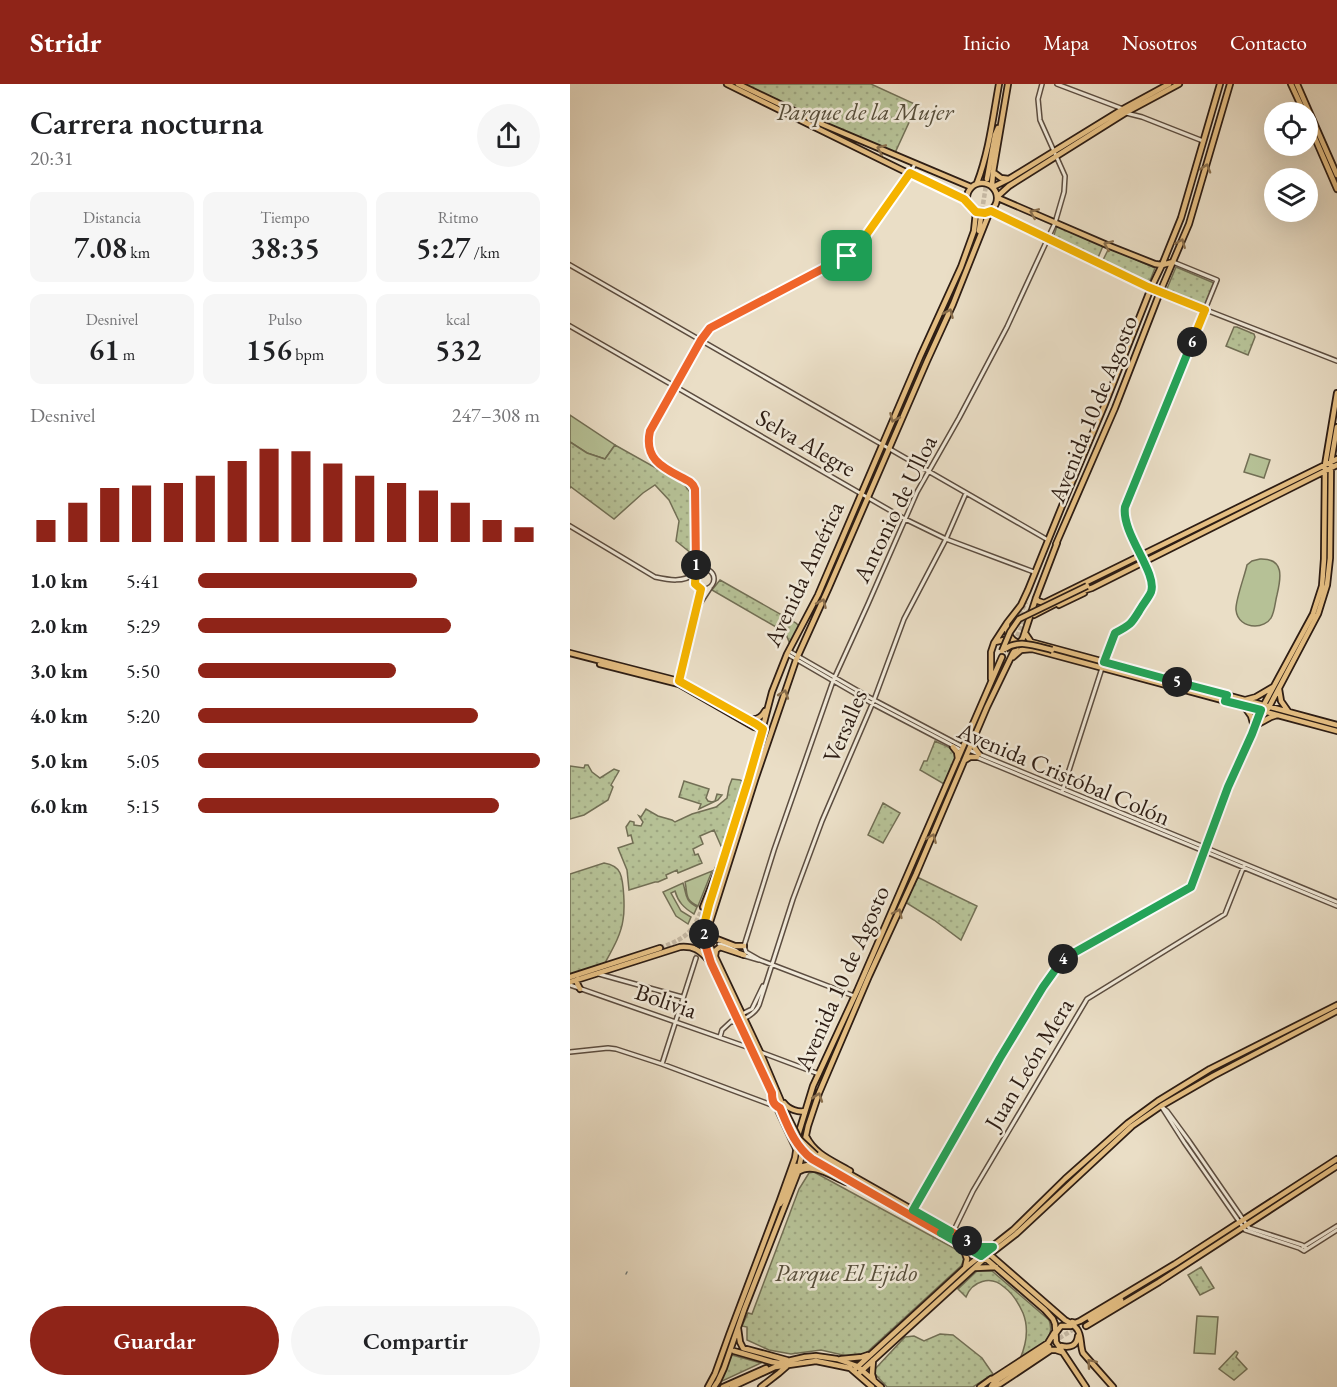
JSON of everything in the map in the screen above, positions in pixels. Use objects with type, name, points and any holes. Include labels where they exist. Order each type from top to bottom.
[{"type":"main road","points":[[726,84],[971,187]]},
{"type":"main road","points":[[738,84],[767,101],[967,202],[976,212],[980,213],[990,211],[996,206],[998,197],[1009,186],[1055,153],[1114,115],[1125,111]]},
{"type":"main road","points":[[977,183],[985,157],[999,84]]},
{"type":"main road","points":[[1008,84],[993,172],[993,186],[998,197],[1144,260],[1162,265],[1173,262]]},
{"type":"main road","points":[[1136,105],[1169,84]]},
{"type":"main road","points":[[1136,105],[1176,84]]},
{"type":"main road","points":[[967,202],[971,187],[977,183],[982,182],[993,186],[1009,179],[1176,84]]},
{"type":"main road","name":"Avenida 10 de Agosto","points":[[987,690],[991,680],[991,652],[994,643],[1021,605],[1181,218],[1220,84]]},
{"type":"main road","name":"Avenida 10 de Agosto","points":[[1029,610],[1115,408],[1190,221],[1230,84]]},
{"type":"main road","points":[[1294,84],[1302,102]]},
{"type":"main road","points":[[1294,84],[1300,102]]},
{"type":"main road","points":[[1294,84],[1304,102]]},
{"type":"main road","points":[[987,179],[995,135],[995,107]]},
{"type":"main road","points":[[995,135],[1002,117]]},
{"type":"main road","points":[[1318,132],[1337,175]]},
{"type":"main road","points":[[1318,145],[1337,189]]},
{"type":"main road","points":[[993,172],[1001,178],[1009,179]]},
{"type":"main road","points":[[1009,186],[1007,196],[1012,204]]},
{"type":"main road","points":[[990,211],[1160,292]]},
{"type":"main road","name":"Avenida América","points":[[710,946],[708,938],[711,922],[796,658],[830,587],[890,449],[990,211]]},
{"type":"main road","name":"Avenida América","points":[[713,961],[705,943],[704,926],[750,776],[766,709],[788,653],[818,595],[961,267],[974,231],[976,212]]},
{"type":"main road","points":[[969,265],[981,217]]},
{"type":"main road","points":[[961,267],[979,225]]},
{"type":"main road","points":[[1265,709],[1313,614],[1322,586],[1325,469],[1337,393]]},
{"type":"main road","points":[[991,680],[1010,632],[1019,619],[1143,562],[1311,479],[1325,469],[1336,456],[1337,428]]},
{"type":"main road","points":[[1244,703],[1277,686],[1318,614],[1327,585],[1330,558],[1331,462],[1336,456]]},
{"type":"main road","points":[[1036,598],[1044,603],[1325,469],[1337,466]]},
{"type":"main road","points":[[1330,480],[1337,466]]},
{"type":"main road","points":[[1311,479],[1320,481],[1324,489]]},
{"type":"main road","name":"Avenida 10 de Agosto","points":[[1026,602],[1055,523]]},
{"type":"main road","name":"Avenida 10 de Agosto","points":[[711,1387],[777,1208],[796,1150],[805,1111],[819,1074],[916,874],[1011,653],[1024,636],[1057,543]]},
{"type":"main road","points":[[1028,622],[1086,592],[1099,577]]},
{"type":"main road","points":[[1034,615],[1089,587]]},
{"type":"main road","points":[[1007,623],[1008,635],[1019,644],[1033,650],[1103,665],[1337,730]]},
{"type":"main road","points":[[1014,640],[1024,636],[1031,642],[1090,658],[1103,665]]},
{"type":"main road","points":[[994,643],[1008,641],[1012,644],[1011,653]]},
{"type":"main road","points":[[1002,651],[1014,644],[1024,644],[1085,659],[1090,658]]},
{"type":"main road","points":[[1033,650],[1032,646],[1039,644]]},
{"type":"main road","points":[[1008,663],[1021,650],[1033,650]]},
{"type":"main road","name":"Avenida 10 de Agosto","points":[[992,696],[1011,653]]},
{"type":"main road","points":[[570,655],[679,682],[762,729]]},
{"type":"main road","name":"Avenida 10 de Agosto","points":[[711,1387],[718,1381],[724,1368],[783,1211],[819,1093],[857,997],[1000,659]]},
{"type":"main road","points":[[679,682],[754,727],[771,733]]},
{"type":"main road","points":[[1277,686],[1281,701],[1288,711]]},
{"type":"main road","points":[[1244,703],[1251,715],[1254,727]]},
{"type":"main road","points":[[747,719],[754,720],[760,717],[766,709]]},
{"type":"main road","points":[[1265,709],[1288,711],[1337,725]]},
{"type":"main road","points":[[1260,723],[1270,717],[1280,715]]},
{"type":"main road","points":[[965,760],[978,756],[973,742]]},
{"type":"main road","points":[[953,747],[958,759]]},
{"type":"main road","points":[[711,911],[731,856]]},
{"type":"main road","points":[[703,908],[717,870],[722,863]]},
{"type":"main road","points":[[744,946],[735,946],[717,939],[712,941],[710,946],[713,961],[750,1048],[774,1091],[777,1107],[784,1113]]},
{"type":"main road","points":[[570,983],[683,946],[699,950],[713,961]]},
{"type":"main road","points":[[713,961],[716,950],[720,947],[744,955]]},
{"type":"main road","points":[[570,977],[608,971],[660,948]]},
{"type":"main road","points":[[578,979],[580,989]]},
{"type":"main road","points":[[858,1370],[965,1268],[1016,1234],[1131,1127],[1159,1104],[1210,1069],[1337,1005]]},
{"type":"main road","points":[[1159,1104],[1337,1011]]},
{"type":"main road","points":[[738,1019],[759,1051],[784,1113],[799,1140],[814,1157],[910,1217],[961,1245],[996,1260],[1073,1326],[1080,1334],[1080,1346],[1083,1353],[1113,1387]]},
{"type":"main road","points":[[774,1091],[779,1093],[785,1106],[805,1111]]},
{"type":"main road","points":[[806,1136],[817,1152],[867,1182],[870,1187]]},
{"type":"main road","points":[[814,1157],[976,1246],[1052,1317],[1056,1328],[1056,1341],[1086,1387]]},
{"type":"main road","points":[[1138,1287],[1084,1323],[1127,1300],[1195,1258],[1337,1159]]},
{"type":"main road","points":[[783,1211],[777,1208],[783,1202],[798,1168],[807,1164],[819,1166],[862,1191],[872,1194]]},
{"type":"main road","points":[[1057,1312],[1070,1321],[1077,1322],[1337,1166]]},
{"type":"main road","points":[[961,1245],[968,1259],[965,1268]]},
{"type":"main road","points":[[976,1246],[995,1247]]},
{"type":"main road","points":[[995,1247],[996,1260]]},
{"type":"main road","points":[[1195,1258],[1199,1249]]},
{"type":"main road","points":[[734,1351],[779,1363],[816,1356],[837,1359],[871,1357],[975,1268],[985,1255]]},
{"type":"main road","points":[[1170,1274],[1176,1269],[1176,1264]]},
{"type":"main road","points":[[975,1268],[996,1267]]},
{"type":"main road","points":[[1080,1334],[1127,1300]]},
{"type":"main road","points":[[1055,1336],[1060,1327],[1073,1326]]},
{"type":"main road","points":[[1060,1346],[1070,1347],[1075,1344],[1078,1338],[1073,1326]]},
{"type":"main road","points":[[738,1327],[743,1348],[787,1362],[816,1361],[858,1370]]},
{"type":"main road","points":[[991,1387],[994,1381],[1049,1342],[1056,1328]]},
{"type":"main road","points":[[980,1387],[994,1381],[1049,1347]]},
{"type":"main road","points":[[991,1387],[1000,1384],[1052,1350],[1065,1353]]},
{"type":"main road","points":[[871,1357],[873,1384]]},
{"type":"main road","points":[[711,1387],[724,1359]]},
{"type":"main road","points":[[837,1359],[858,1370],[873,1384],[881,1387]]},
{"type":"main road","points":[[732,1387],[787,1362]]},
{"type":"main road","points":[[763,1386],[785,1368],[787,1362]]},
{"type":"main road","points":[[723,1387],[761,1369],[775,1367]]},
{"type":"street","name":"Antonio de Ulloa","points":[[744,946],[774,850],[833,679],[917,492],[1005,330],[1055,223],[1065,185],[1064,171],[1040,120],[1038,99],[1042,84]]},
{"type":"street","points":[[1058,84],[1203,141]]},
{"type":"street","points":[[1109,104],[1114,109],[1114,115]]},
{"type":"street","points":[[1136,105],[1136,112],[1142,117]]},
{"type":"street","points":[[710,588],[701,589],[695,584],[695,489],[693,485],[655,460],[648,443],[650,431],[701,340],[711,328],[847,256],[864,238],[915,164]]},
{"type":"street","points":[[1062,790],[1115,633],[1130,625],[1151,592],[1151,578],[1125,520],[1125,507],[1217,280],[1173,262]]},
{"type":"street","points":[[570,265],[1048,540]]},
{"type":"street","points":[[1160,292],[1337,361]]},
{"type":"street","name":"Selva Alegre","points":[[570,326],[905,519],[946,538],[1034,572]]},
{"type":"street","name":"Versalles","points":[[720,1037],[722,1030],[757,1009],[792,901],[822,822],[873,702],[904,619],[946,538],[966,493]]},
{"type":"street","points":[[570,526],[654,577],[687,579],[704,569]]},
{"type":"street","points":[[696,560],[715,577],[714,583],[698,607]]},
{"type":"street","points":[[679,682],[701,589]]},
{"type":"street","name":"Avenida Cristóbal Colón","points":[[788,653],[953,747],[962,749]]},
{"type":"street","name":"Avenida Cristóbal Colón","points":[[873,702],[978,756],[1337,902]]},
{"type":"street","points":[[1252,734],[1260,723],[1265,709]]},
{"type":"street","points":[[910,1217],[1000,1058],[1061,960],[1191,887],[1228,787],[1254,727],[1265,709]]},
{"type":"street","name":"Avenida Cristóbal Colón","points":[[1244,865],[1337,906]]},
{"type":"street","name":"Juan León Mera","points":[[950,1231],[955,1228],[973,1191],[1087,999],[1225,914],[1244,865]]},
{"type":"street","points":[[719,944],[739,949],[744,946],[746,952],[760,960]]},
{"type":"street","points":[[732,948],[744,955],[857,997]]},
{"type":"street","points":[[662,1064],[696,958]]},
{"type":"street","points":[[608,971],[683,998]]},
{"type":"street","name":"Bolivia","points":[[570,983],[580,989],[819,1074]]},
{"type":"street","points":[[570,1052],[616,1049],[777,1107],[796,1150]]},
{"type":"street","points":[[1159,1104],[1250,1232],[1304,1249],[1337,1228]]},
{"type":"street","points":[[941,1233],[950,1231]]},
{"type":"green space","name":"Parque de la Mujer","points":[[738,84],[871,84],[917,105],[894,155]]},
{"type":"green space","points":[[1057,226],[1103,246],[1097,260],[1053,238]]},
{"type":"green space","points":[[1109,248],[1155,268],[1148,286],[1102,262]]},
{"type":"green space","points":[[1176,267],[1214,283],[1204,307],[1166,291]]},
{"type":"green space","points":[[1234,327],[1254,334],[1248,355],[1226,346]]},
{"type":"green space","points":[[570,415],[615,445],[605,459],[587,453],[570,442]]},
{"type":"green space","points":[[570,442],[587,453],[605,459],[615,445],[683,483],[690,492],[692,554],[676,541],[679,521],[669,500],[655,485],[614,519],[570,488]]},
{"type":"green space","points":[[1250,454],[1270,460],[1264,478],[1244,472]]},
{"type":"green space","points":[[1260,559],[1274,562],[1277,565],[1280,582],[1271,618],[1262,625],[1251,626],[1240,619],[1236,606],[1247,565]]},
{"type":"green space","points":[[720,580],[796,623],[799,626],[798,630],[790,644],[783,627],[776,627],[712,590]]},
{"type":"green space","points":[[935,741],[949,748],[955,755],[954,763],[944,784],[920,770],[924,761],[927,761]]},
{"type":"green space","points":[[588,765],[592,772],[600,778],[614,769],[619,771],[611,785],[613,787],[608,800],[584,815],[570,819],[570,766],[584,768]]},
{"type":"green space","points":[[732,779],[744,782],[727,842],[721,846],[714,830],[700,836],[703,844],[693,849],[702,863],[678,873],[677,870],[658,882],[629,890],[627,870],[618,848],[633,843],[626,827],[630,821],[634,822],[634,825],[641,826],[643,822],[639,816],[641,817],[646,809],[675,822],[716,807],[727,798]]},
{"type":"green space","points":[[684,781],[709,789],[706,798],[708,801],[715,801],[717,794],[722,795],[718,800],[699,809],[701,804],[679,797]]},
{"type":"green space","points":[[883,803],[900,813],[883,843],[868,835]]},
{"type":"green space","points":[[604,863],[615,867],[621,877],[624,909],[620,931],[605,963],[570,975],[570,874]]},
{"type":"green space","points":[[712,871],[698,906],[689,899],[685,882]]},
{"type":"green space","points":[[917,877],[977,906],[961,940],[905,902]]},
{"type":"green space","points":[[683,883],[688,899],[697,907],[694,914],[682,904],[675,891],[671,893],[681,911],[691,917],[688,924],[676,916],[663,892]]},
{"type":"green space","name":"Parque El Ejido","points":[[814,1172],[961,1252],[963,1256],[961,1266],[865,1354],[847,1356],[821,1350],[791,1354],[769,1350],[747,1340],[747,1327],[742,1326],[748,1313],[752,1314],[799,1189],[809,1173]]},
{"type":"green space","points":[[1201,1267],[1214,1288],[1200,1295],[1188,1275]]},
{"type":"green space","points":[[977,1271],[992,1271],[1049,1320],[1050,1334],[1043,1344],[1020,1359],[1025,1342],[1026,1325],[1021,1310],[1010,1292],[993,1281],[977,1284],[966,1297],[958,1289]]},
{"type":"green space","points":[[1197,1316],[1218,1317],[1215,1354],[1194,1353]]},
{"type":"green space","points":[[940,1334],[953,1335],[982,1358],[993,1374],[973,1387],[887,1387],[875,1374],[875,1369],[905,1337],[914,1336],[924,1341]]},
{"type":"green space","points":[[1236,1351],[1238,1353],[1236,1357],[1247,1369],[1234,1380],[1219,1369]]},
{"type":"green space","points":[[732,1355],[761,1363],[718,1383]]},
{"type":"tunnel","points":[[981,217],[987,179]]},
{"type":"tunnel","points":[[1017,621],[1026,602]]},
{"type":"tunnel","points":[[1009,654],[1029,610]]},
{"type":"tunnel","points":[[660,948],[688,934],[703,907]]},
{"type":"tunnel","points":[[706,925],[711,911]]},
{"type":"tunnel","points":[[696,956],[704,933]]},
{"type":"tunnel","points":[[696,958],[709,947],[719,944]]},
{"type":"tunnel","points":[[1048,1345],[1084,1323]]},
{"type":"tunnel","points":[[724,1359],[727,1353],[732,1351]]},
{"type":"route","points":[[847,256],[710,328],[701,340],[648,438],[655,460],[690,482],[695,489],[696,573],[694,580],[701,589],[679,681],[763,729],[707,910],[704,939],[711,963],[772,1093],[772,1099],[780,1108],[802,1151],[910,1217],[941,1233],[950,1231],[976,1246],[993,1247],[981,1256],[941,1233],[944,1233],[950,1231],[913,1210],[1000,1058],[1061,960],[1191,887],[1228,787],[1261,710],[1225,701],[1227,695],[1104,662],[1115,633],[1130,625],[1151,592],[1151,578],[1129,531],[1124,517],[1125,507],[1205,310],[1148,287],[991,211],[976,212],[964,199],[910,173],[864,238],[847,256]]}]
